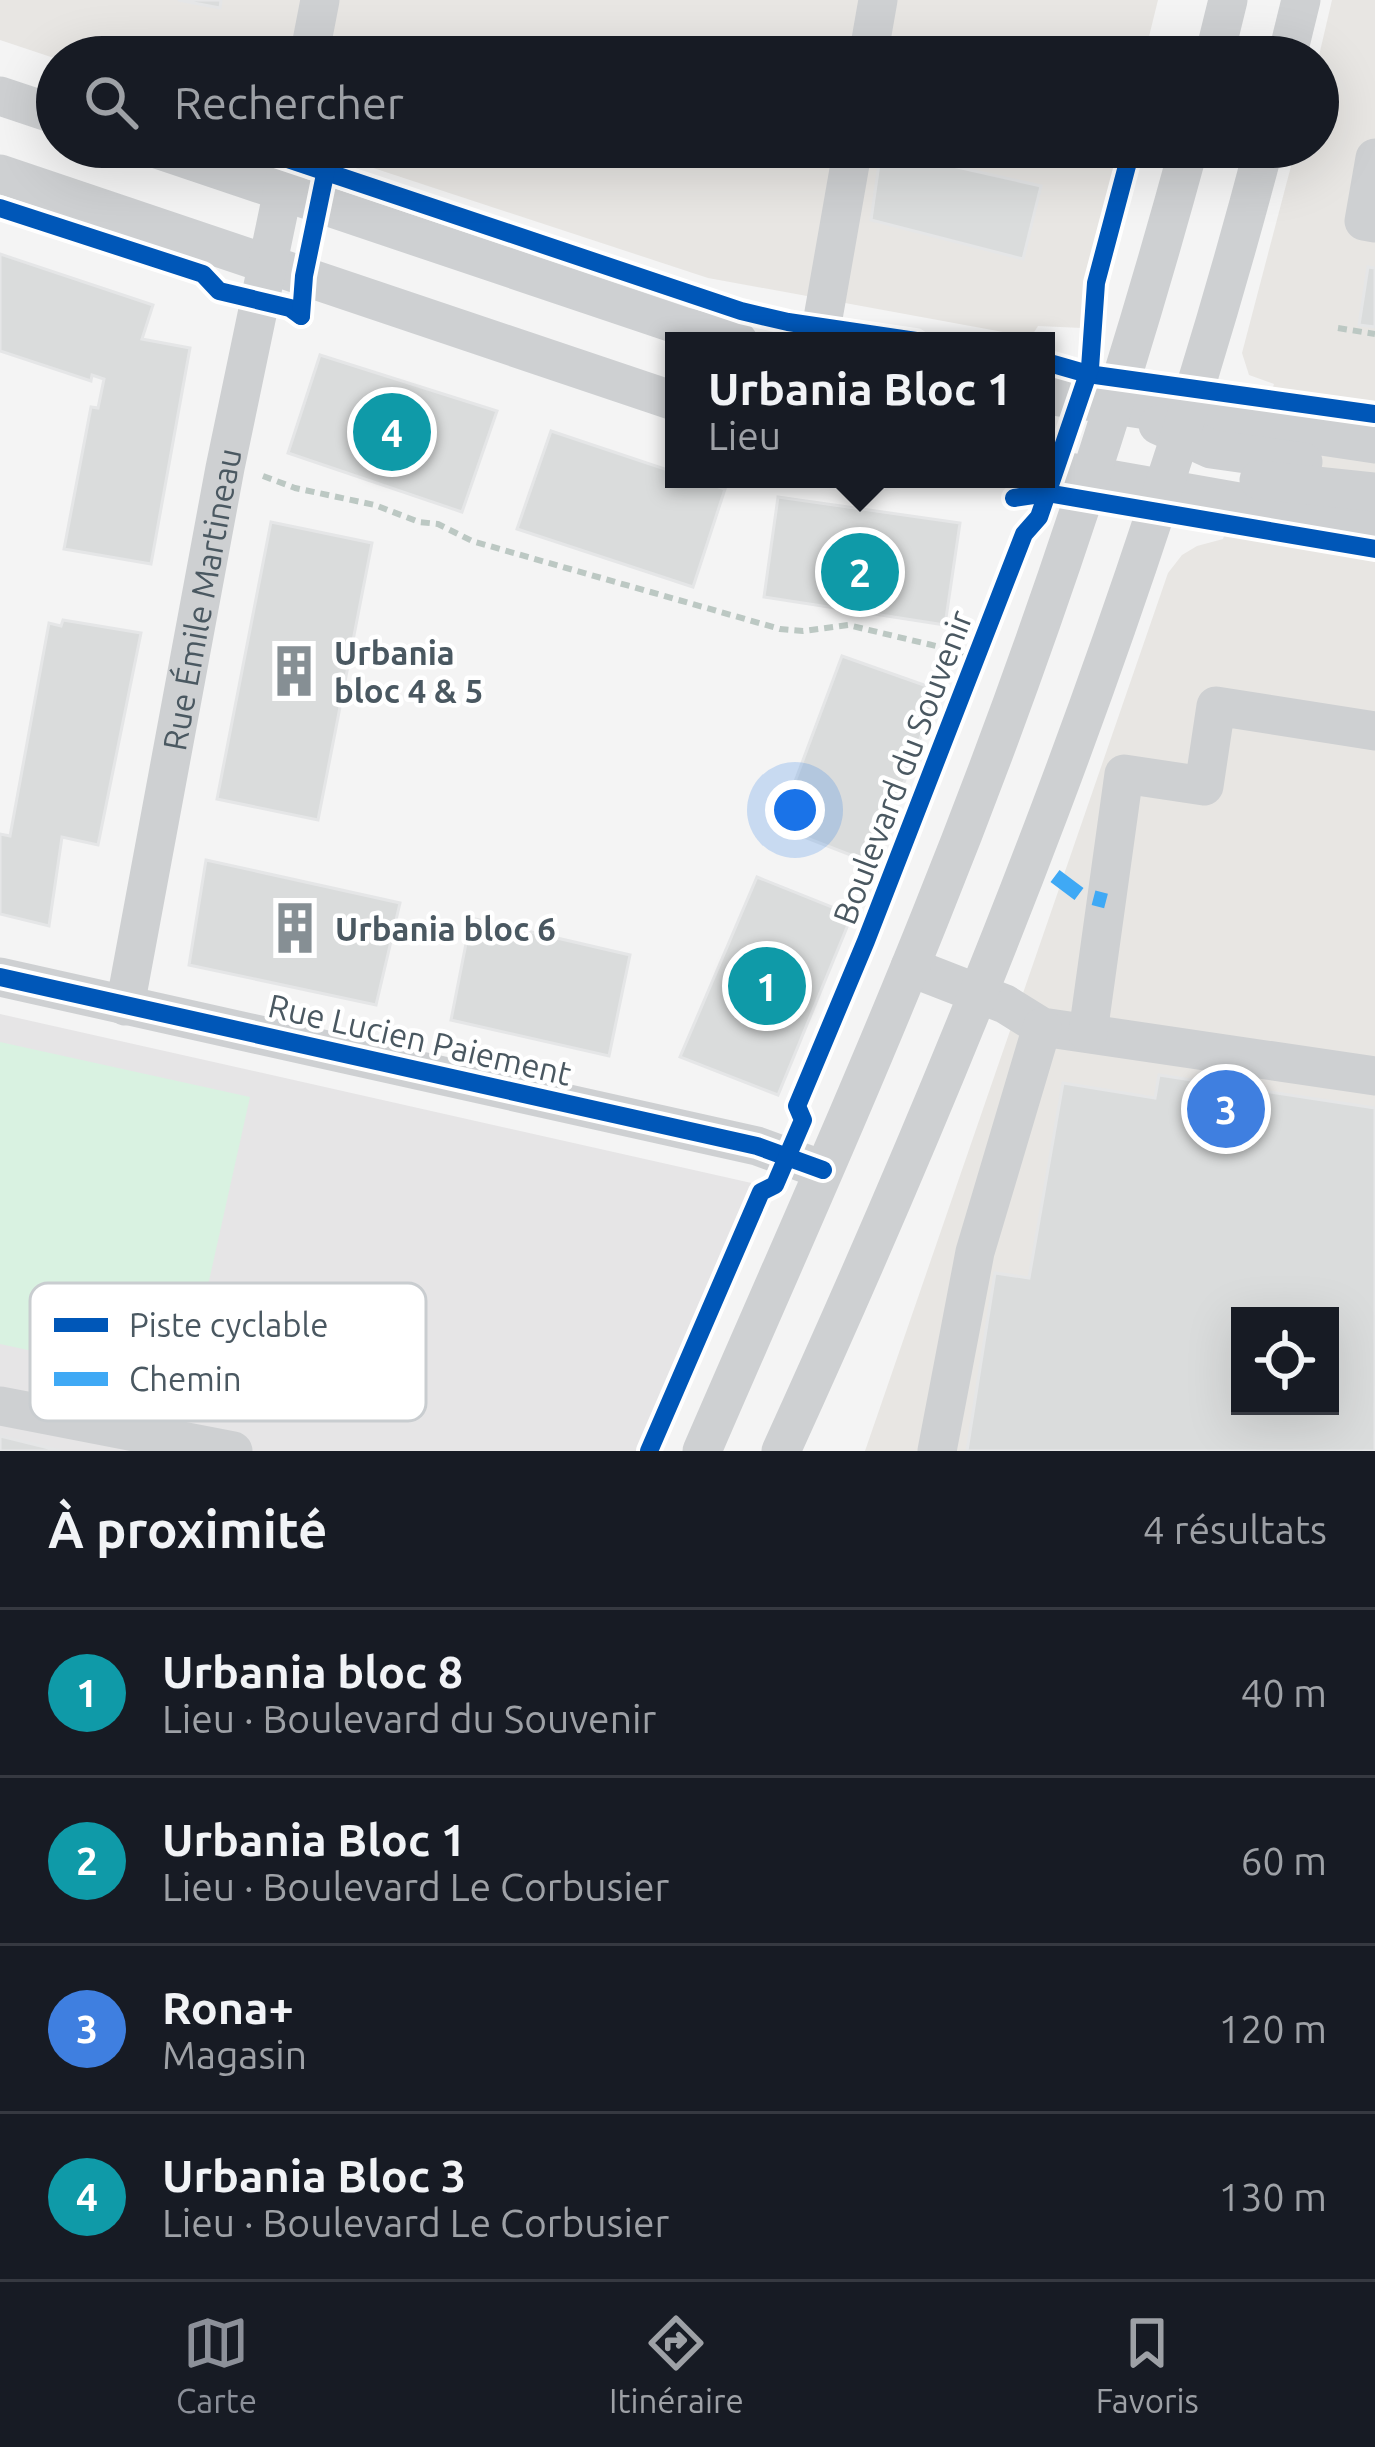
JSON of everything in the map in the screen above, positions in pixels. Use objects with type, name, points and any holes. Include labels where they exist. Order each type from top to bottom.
[{"type":"street","points":[[313,36],[320,0]]},
{"type":"street","points":[[872,36],[878,0]]},
{"type":"street","points":[[1219,36],[1228,0]]},
{"type":"street","points":[[1292,36],[1301,0]]},
{"type":"street","points":[[0,96],[36,108]]},
{"type":"street","points":[[1375,158],[1364,221],[1375,223]]},
{"type":"street","points":[[214,168],[704,332]]},
{"type":"street","name":"Rue Émile Martineau","points":[[125,1006],[225,469],[287,168]]},
{"type":"street","points":[[821,332],[849,168]]},
{"type":"street","points":[[702,1451],[910,967],[1017,691],[1115,405],[1184,168]]},
{"type":"street","points":[[781,1451],[979,993],[1040,836],[1163,481],[1258,168]]},
{"type":"street","points":[[0,174],[665,398]]},
{"type":"street","points":[[1055,395],[1115,405],[1181,424],[1375,444]]},
{"type":"street","points":[[1181,424],[1211,449],[1375,474]]},
{"type":"street","points":[[1055,470],[1163,481],[1375,526]]},
{"type":"street","points":[[1163,481],[1203,472],[1375,492]]},
{"type":"street","points":[[1088,1033],[1124,774],[1204,786],[1216,706],[1375,730]]},
{"type":"street","points":[[910,967],[979,993],[1042,1027],[1375,1076]]},
{"type":"street","name":"Rue Lucien Paiement","points":[[0,977],[757,1146],[823,1170]]},
{"type":"street","points":[[937,1451],[975,1252],[1042,1027]]},
{"type":"street","points":[[0,1406],[30,1412]]},
{"type":"street","points":[[77,1421],[232,1451]]},
{"type":"path","points":[[1339,328],[1375,334]]},
{"type":"path","points":[[263,476],[375,505],[398,516],[456,530],[472,541],[731,617],[792,631],[848,625],[978,656]]},
{"type":"shaded area","points":[[0,0],[1158,0],[1149,36],[36,36],[36,52],[0,40]]},
{"type":"shaded area","points":[[1332,0],[1375,0],[1375,1451],[865,1451],[1168,573],[1182,555],[1223,539],[1274,384],[1249,375],[1242,353],[1290,168],[1339,168],[1339,36],[1324,36]]},
{"type":"shaded area","points":[[373,168],[1116,168],[1082,328],[1038,326],[1034,332],[1004,332],[708,278]]},
{"type":"shaded area","points":[[0,1014],[756,1184],[640,1451],[0,1451]]},
{"type":"green space","points":[[0,1042],[250,1097],[209,1283],[30,1283],[30,1350],[0,1344]]},
{"type":"building","points":[[178,0],[221,0],[220,8]]},
{"type":"building","points":[[878,168],[961,168],[1041,186],[1023,259],[871,220]]},
{"type":"building","points":[[0,254],[153,305],[142,339],[190,348],[151,564],[64,549],[91,407],[98,408],[104,379],[92,375],[91,381],[0,351]]},
{"type":"building","points":[[1368,267],[1375,268],[1375,327],[1359,325]]},
{"type":"building","points":[[320,355],[497,411],[462,512],[288,453]]},
{"type":"building","points":[[551,431],[665,469],[665,488],[725,489],[693,587],[517,529]]},
{"type":"building","points":[[778,497],[960,523],[945,625],[764,597]]},
{"type":"building","name":"Urbania bloc 4 & 5","points":[[271,522],[372,543],[318,820],[217,799]]},
{"type":"building","points":[[63,620],[141,633],[98,845],[62,837],[49,926],[0,914],[0,834],[10,836],[49,623],[61,626]]},
{"type":"building","points":[[842,656],[938,690],[874,864],[778,827]]},
{"type":"building","name":"Urbania bloc 6","points":[[206,860],[400,903],[376,1005],[189,965]]},
{"type":"building","points":[[757,877],[852,915],[778,1095],[680,1057]]},
{"type":"building","points":[[471,918],[630,955],[609,1056],[451,1020]]},
{"type":"building","points":[[1159,1075],[1375,1108],[1375,1451],[967,1451],[995,1273],[1029,1278],[1063,1083],[1155,1098]]},
{"type":"building","points":[[0,1436],[61,1451],[0,1451]]},
{"type":"marked path","points":[[1055,876],[1079,894],[1106,901]]},
{"type":"cycle path","points":[[315,168],[741,311],[855,332]]},
{"type":"cycle path","points":[[301,316],[304,276],[326,168]]},
{"type":"cycle path","name":"Boulevard du Souvenir","points":[[1055,470],[1090,368],[1096,283],[1126,168]]},
{"type":"cycle path","points":[[0,208],[203,274],[219,291],[290,308],[301,316]]},
{"type":"cycle path","points":[[1055,365],[1088,374],[1375,414]]},
{"type":"cycle path","name":"Boulevard du Souvenir","points":[[649,1451],[761,1192],[775,1185],[803,1120],[797,1106],[1024,534],[1039,517],[1049,488]]},
{"type":"cycle path","points":[[1014,498],[1047,493],[1375,549]]},
{"type":"cycle path","points":[[0,977],[757,1146],[823,1170]]},
{"type":"place","name":"Urbania Bloc 3","points":[[392,432]]},
{"type":"place","name":"Urbania Bloc 1","points":[[860,572]]},
{"type":"place","name":"Urbania bloc 4 & 5","points":[[294,671]]},
{"type":"place","name":"Urbania bloc 6","points":[[295,928]]},
{"type":"place","name":"Urbania bloc 8","points":[[767,986]]},
{"type":"place","name":"Rona+","points":[[1226,1109]]}]
